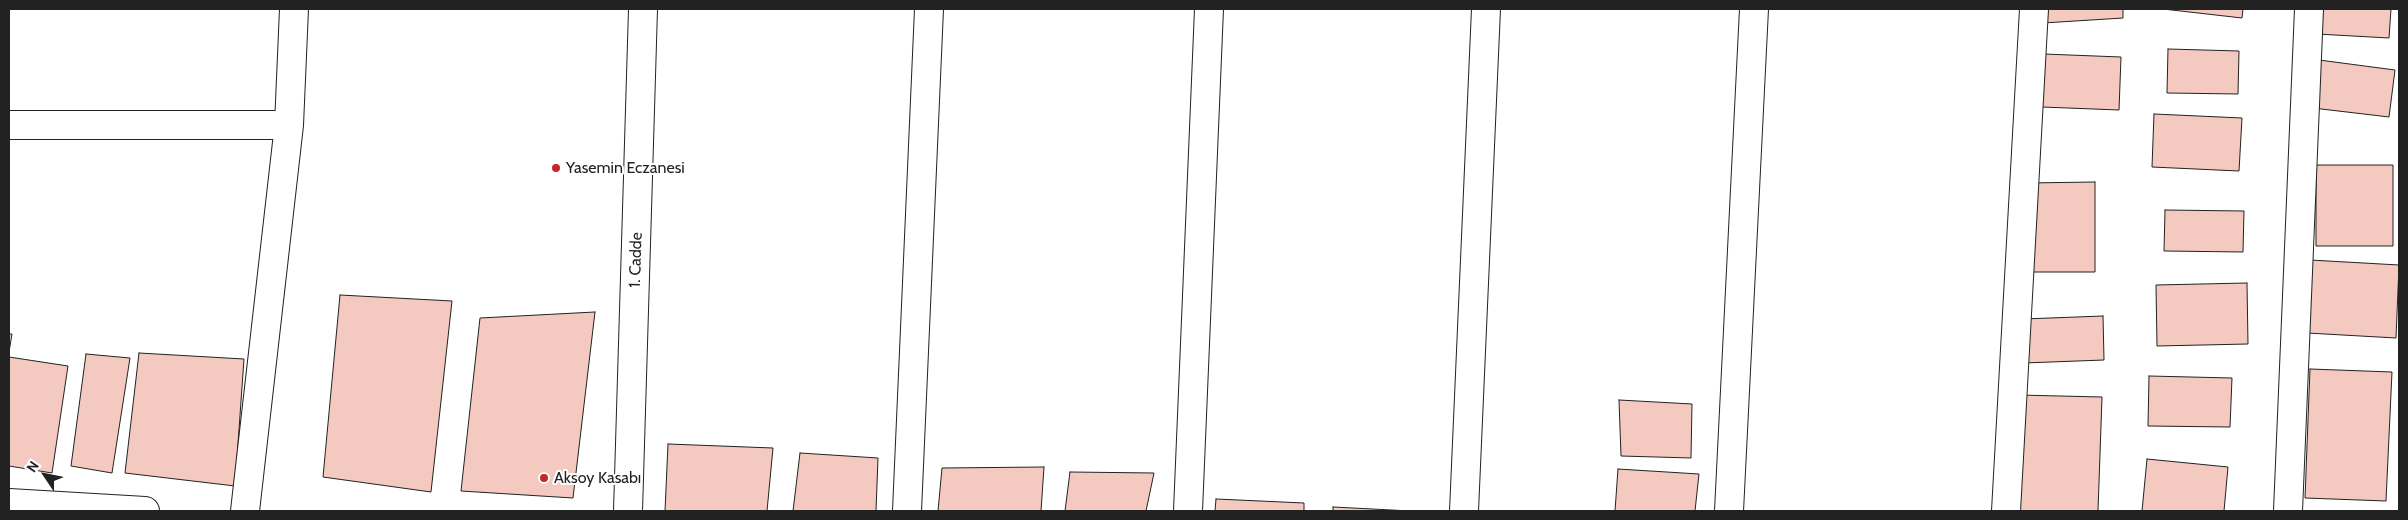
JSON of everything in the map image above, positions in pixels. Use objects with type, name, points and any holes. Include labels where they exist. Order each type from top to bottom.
[{"type":"street","points":[[245,511],[289,125],[294,9]]},
{"type":"street","name":"1. Cadde","points":[[628,511],[643,9]]},
{"type":"street","points":[[907,511],[929,9]]},
{"type":"street","points":[[1188,511],[1209,9]]},
{"type":"street","points":[[1464,511],[1486,9]]},
{"type":"street","points":[[1729,511],[1754,9]]},
{"type":"street","points":[[2006,511],[2034,9]]},
{"type":"street","points":[[2288,511],[2309,9]]},
{"type":"street","points":[[9,125],[289,125]]},
{"type":"street","points":[[9,503],[145,511]]},
{"type":"building","points":[[2042,9],[2123,9],[2123,18],[2043,23]]},
{"type":"building","points":[[2163,9],[2243,9],[2242,18]]},
{"type":"building","points":[[2318,9],[2391,9],[2389,38],[2317,34]]},
{"type":"building","points":[[2168,49],[2239,51],[2238,94],[2167,93]]},
{"type":"building","points":[[2044,54],[2121,57],[2119,110],[2042,107]]},
{"type":"building","points":[[2319,60],[2395,70],[2389,117],[2313,108]]},
{"type":"building","points":[[2154,114],[2242,118],[2239,171],[2152,167]]},
{"type":"building","points":[[2316,165],[2393,165],[2393,246],[2316,246]]},
{"type":"building","points":[[2095,182],[2095,272],[2027,272],[2026,183]]},
{"type":"building","points":[[2165,210],[2244,211],[2243,252],[2164,251]]},
{"type":"building","points":[[2310,260],[2399,265],[2396,338],[2307,333]]},
{"type":"building","points":[[2247,283],[2248,344],[2157,346],[2156,285]]},
{"type":"building","points":[[340,295],[452,301],[431,492],[323,477]]},
{"type":"building","points":[[595,312],[573,498],[461,491],[480,318]]},
{"type":"building","points":[[2103,316],[2104,360],[2024,363],[2023,319]]},
{"type":"building","points":[[9,334],[12,334],[9,352]]},
{"type":"building","points":[[139,353],[244,359],[235,486],[125,473]]},
{"type":"building","points":[[86,354],[130,358],[112,473],[71,466]]},
{"type":"building","points":[[9,357],[68,366],[52,473],[9,466]]},
{"type":"building","points":[[2310,369],[2392,372],[2386,501],[2305,498]]},
{"type":"building","points":[[2149,376],[2232,378],[2230,427],[2148,426]]},
{"type":"building","points":[[2018,395],[2102,397],[2098,511],[2014,511]]},
{"type":"building","points":[[1619,400],[1692,404],[1691,458],[1621,456]]},
{"type":"building","points":[[668,444],[773,448],[767,511],[665,511]]},
{"type":"building","points":[[800,453],[878,458],[876,511],[793,511]]},
{"type":"building","points":[[2147,459],[2228,467],[2224,511],[2142,511]]},
{"type":"building","points":[[1044,467],[1041,511],[938,511],[942,468]]},
{"type":"building","points":[[1618,469],[1699,474],[1695,511],[1615,511]]},
{"type":"building","points":[[1070,472],[1154,473],[1146,511],[1065,511]]},
{"type":"building","points":[[1216,499],[1304,503],[1304,511],[1215,511]]},
{"type":"building","points":[[1333,507],[1411,511],[1333,511]]},
{"type":"place","name":"Yasemin Eczanesi","points":[[556,168]]},
{"type":"place","name":"Aksoy Kasabı","points":[[544,478]]}]
